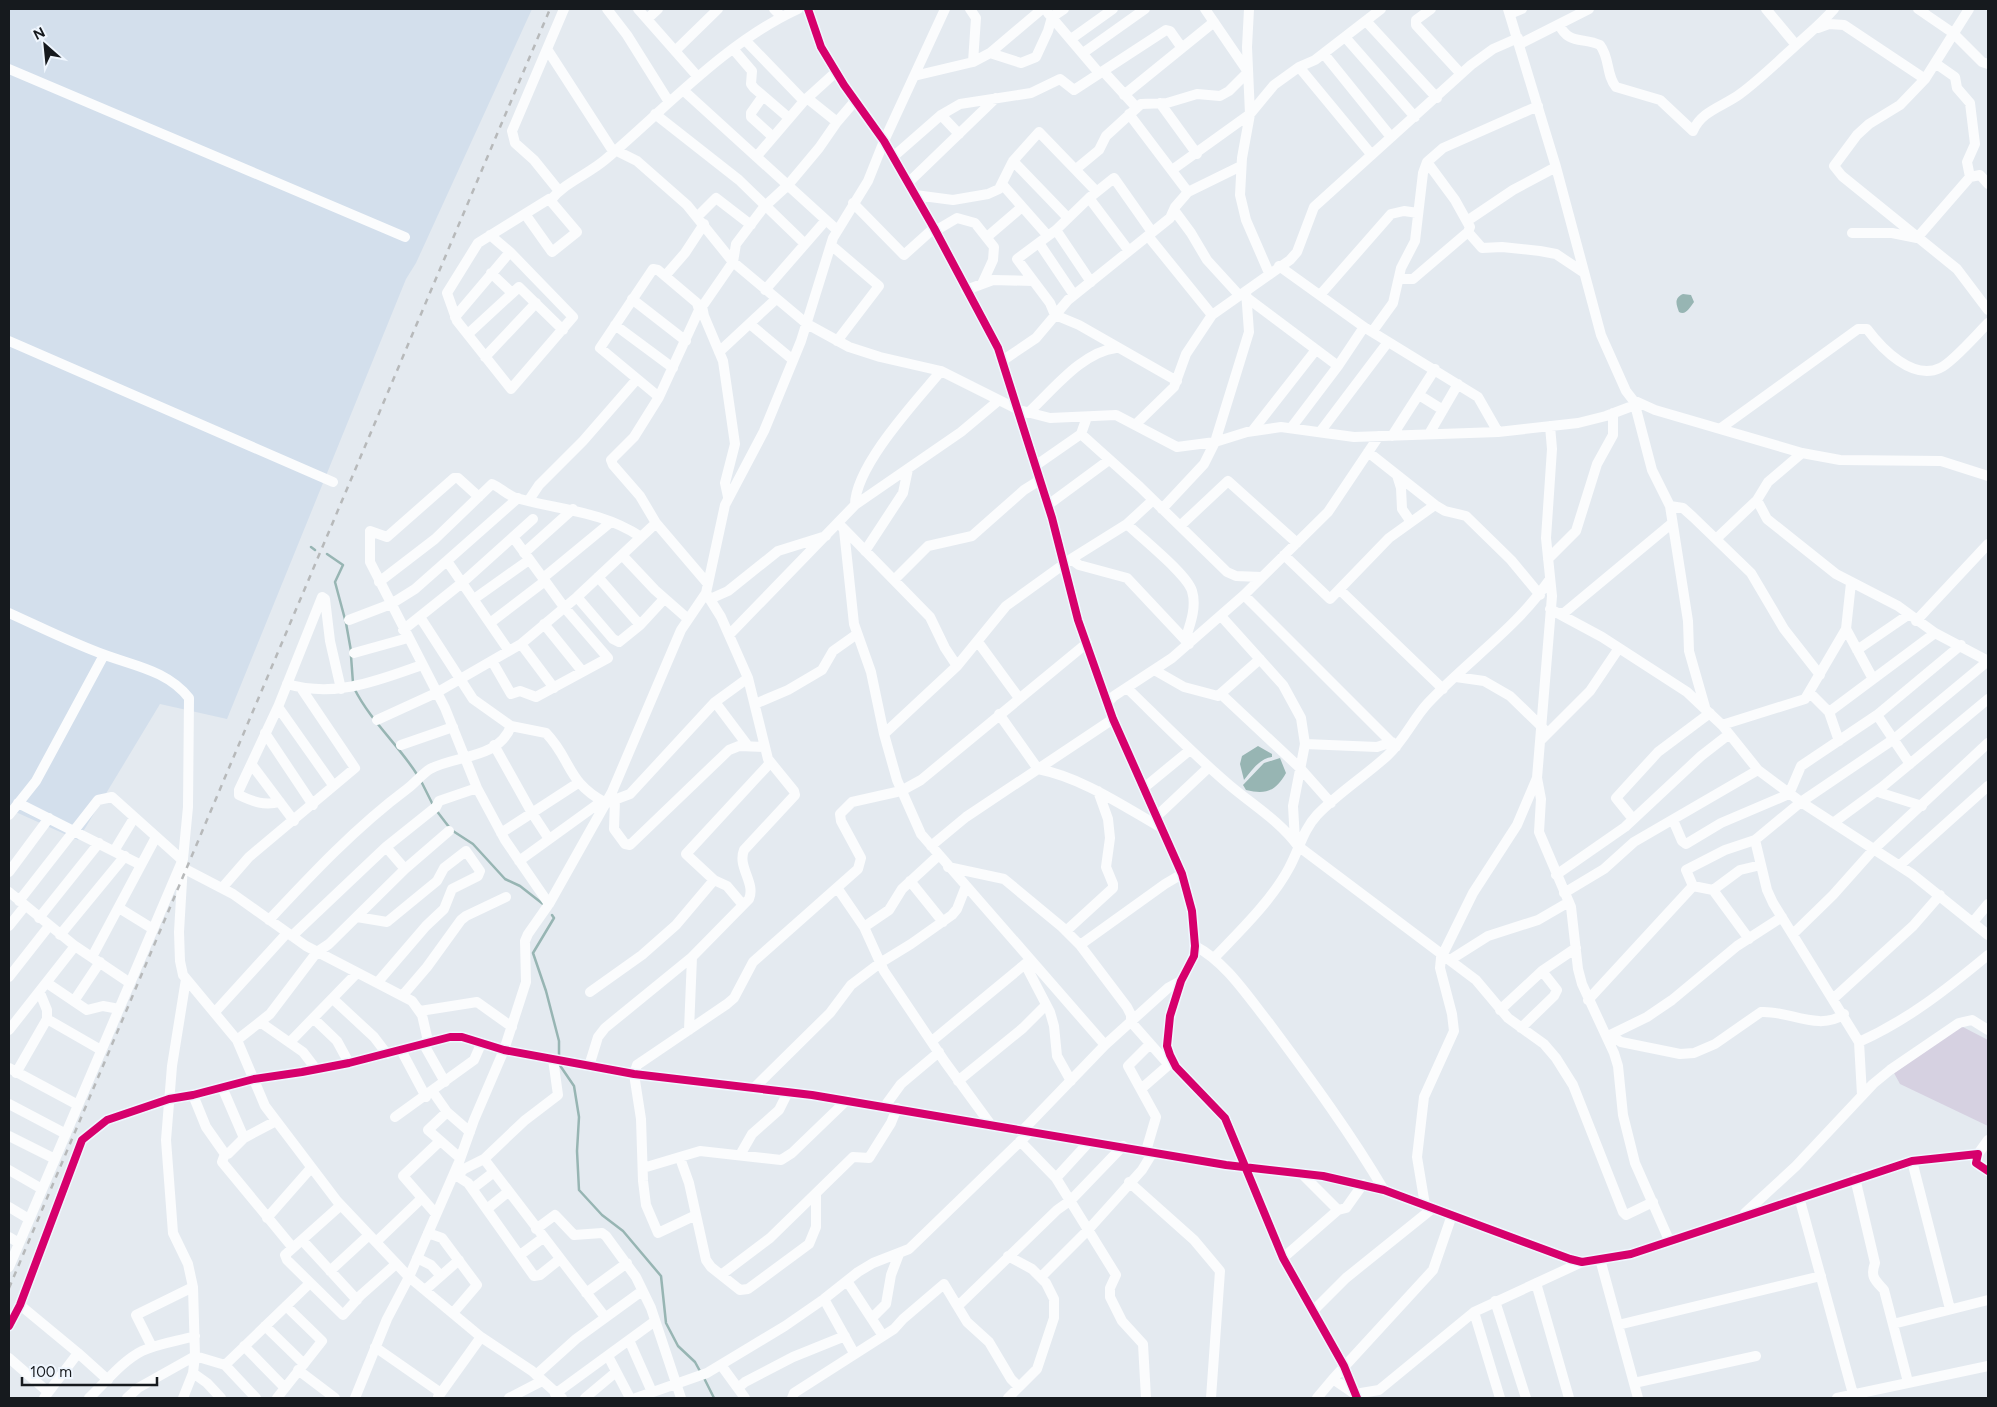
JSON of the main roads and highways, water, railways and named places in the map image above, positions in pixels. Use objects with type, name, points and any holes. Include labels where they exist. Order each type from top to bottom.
[{"type":"waterway","points":[[311,547],[315,550]]},
{"type":"waterway","points":[[327,554],[343,565],[335,582],[351,651]]},
{"type":"waterway","points":[[351,656],[353,683]]},
{"type":"waterway","points":[[354,688],[368,712],[418,776]]},
{"type":"waterway","points":[[421,781],[433,805]]},
{"type":"waterway","points":[[436,810],[449,827]]},
{"type":"waterway","points":[[453,831],[473,844],[505,879],[520,886],[543,904]]},
{"type":"waterway","points":[[552,915],[554,918],[533,953],[546,991],[559,1041],[559,1056]]},
{"type":"waterway","points":[[559,1064],[574,1086],[579,1117],[577,1151],[579,1190],[602,1215],[623,1231],[661,1276],[666,1323],[678,1346],[695,1362],[701,1373]]},
{"type":"waterway","points":[[704,1378],[714,1398]]},
{"type":"railway","points":[[9,1288],[550,9]]}]
